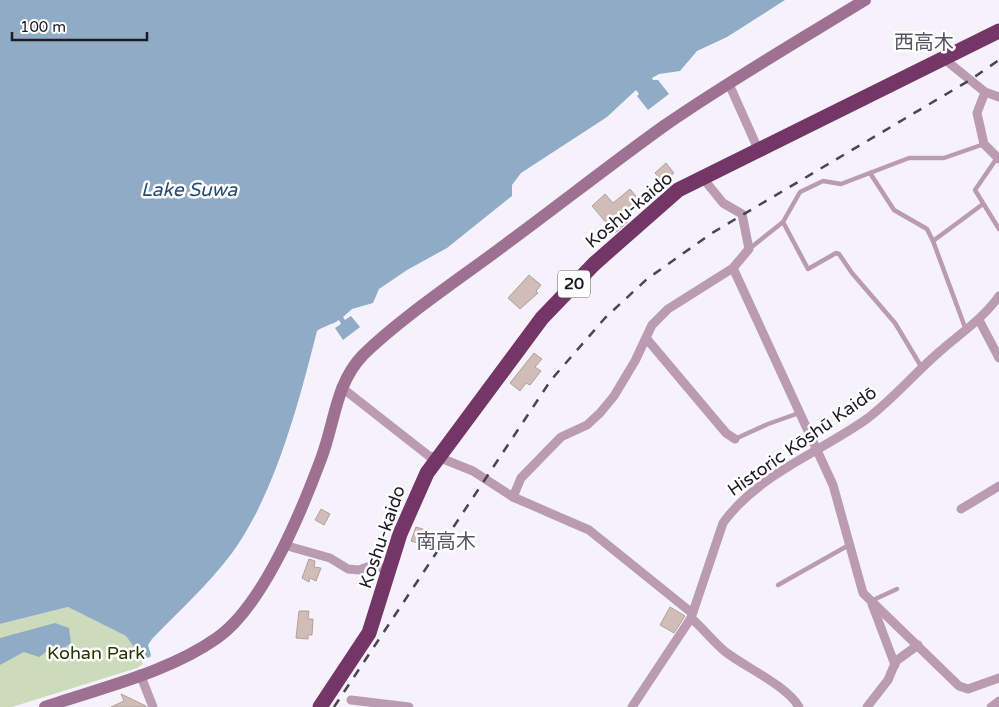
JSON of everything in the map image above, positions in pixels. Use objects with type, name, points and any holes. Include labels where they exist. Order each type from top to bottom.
[{"type":"highway","name":"Koshu-kaido","points":[[320,707],[369,633],[389,569],[416,494],[438,457],[542,318],[560,297],[665,200],[702,177],[999,31]]},
{"type":"street","points":[[45,707],[77,702],[140,674],[179,660],[220,636],[253,597],[284,544],[305,500],[323,454],[342,387],[350,370],[364,354],[407,319],[665,126],[865,0]]},
{"type":"street","points":[[943,58],[985,92],[999,97]]},
{"type":"street","points":[[729,84],[758,149]]},
{"type":"street","points":[[985,92],[977,113],[984,144],[998,159]]},
{"type":"street","points":[[513,497],[521,478],[561,437],[587,426],[600,413],[618,389],[652,325],[668,309],[733,268],[749,249],[742,214],[723,203],[702,177]]},
{"type":"street","points":[[733,268],[833,485],[863,593],[959,686],[968,689],[999,678]]},
{"type":"street","name":"Historic Kōshū Kaidō","points":[[632,707],[692,616],[723,523],[730,513],[783,470],[867,418],[979,320],[999,296]]},
{"type":"street","points":[[979,320],[999,358]]},
{"type":"street","points":[[646,338],[726,434],[735,439]]},
{"type":"street","points":[[342,387],[417,449],[429,456],[438,457],[473,471],[513,497],[589,530],[692,616],[726,653],[758,672],[795,699],[799,707]]},
{"type":"street","points":[[961,509],[999,486]]},
{"type":"street","points":[[284,544],[330,558],[348,569],[359,570],[370,566],[389,569]]},
{"type":"street","points":[[871,602],[894,664]]},
{"type":"street","points":[[868,707],[888,680],[894,664],[918,645]]},
{"type":"street","points":[[140,674],[152,707]]},
{"type":"street","points":[[351,700],[409,707]]},
{"type":"street","points":[[992,707],[999,701]]},
{"type":"lane","points":[[749,249],[783,222],[800,192],[823,181],[841,184],[909,158],[944,158],[984,144]]},
{"type":"lane","points":[[998,159],[975,190],[999,229]]},
{"type":"lane","points":[[870,173],[894,210],[927,229],[966,330]]},
{"type":"lane","points":[[932,241],[983,204]]},
{"type":"lane","points":[[783,222],[808,269],[836,253],[839,254],[852,273],[895,323],[922,368]]},
{"type":"lane","points":[[735,439],[799,413]]},
{"type":"lane","points":[[778,586],[849,544]]},
{"type":"lane","points":[[871,602],[897,589]]},
{"type":"green space","name":"Kohan Park","points":[[68,607],[126,636],[135,645],[143,664],[137,668],[12,707],[0,707],[0,665],[24,652],[59,653],[71,643],[0,638],[0,624]]},
{"type":"water","name":"Lake Suwa","points":[[0,0],[785,0],[727,37],[697,51],[680,71],[659,74],[652,78],[653,80],[658,80],[669,94],[648,110],[637,96],[639,94],[636,90],[607,117],[521,173],[512,185],[512,196],[447,248],[407,270],[379,289],[373,303],[352,309],[343,317],[345,320],[351,316],[360,327],[343,340],[335,328],[341,324],[339,320],[317,331],[294,417],[273,476],[261,503],[232,553],[193,598],[152,639],[148,645],[151,655],[143,659],[126,636],[68,607],[0,624]]},
{"type":"water","points":[[55,623],[69,628],[71,643],[59,653],[46,652],[39,657],[24,652],[0,665],[0,638]]},
{"type":"building","points":[[666,163],[674,173],[663,182],[655,173]]},
{"type":"building","points":[[630,189],[641,202],[627,214],[631,219],[615,233],[592,206],[605,194],[613,203]]},
{"type":"building","points":[[529,275],[541,285],[536,291],[538,293],[520,309],[508,298]]},
{"type":"building","points":[[534,353],[542,359],[535,367],[541,371],[530,385],[526,383],[520,391],[510,383]]},
{"type":"building","points":[[321,509],[330,514],[324,525],[315,520]]},
{"type":"building","points":[[416,527],[429,531],[424,545],[411,541]]},
{"type":"building","points":[[309,559],[315,561],[314,567],[321,568],[316,581],[310,578],[309,582],[302,578]]},
{"type":"building","points":[[670,607],[685,616],[674,633],[660,625]]},
{"type":"building","points":[[299,611],[309,611],[308,619],[313,619],[312,635],[308,635],[308,639],[296,638]]},
{"type":"building","points":[[121,694],[146,707],[111,707],[124,701]]},
{"type":"railway","points":[[334,707],[551,380],[605,318],[647,279],[712,233],[970,80],[999,60]]},
{"type":"district","name":"西高木","points":[[924,43]]},
{"type":"district","name":"南高木","points":[[446,542]]}]
